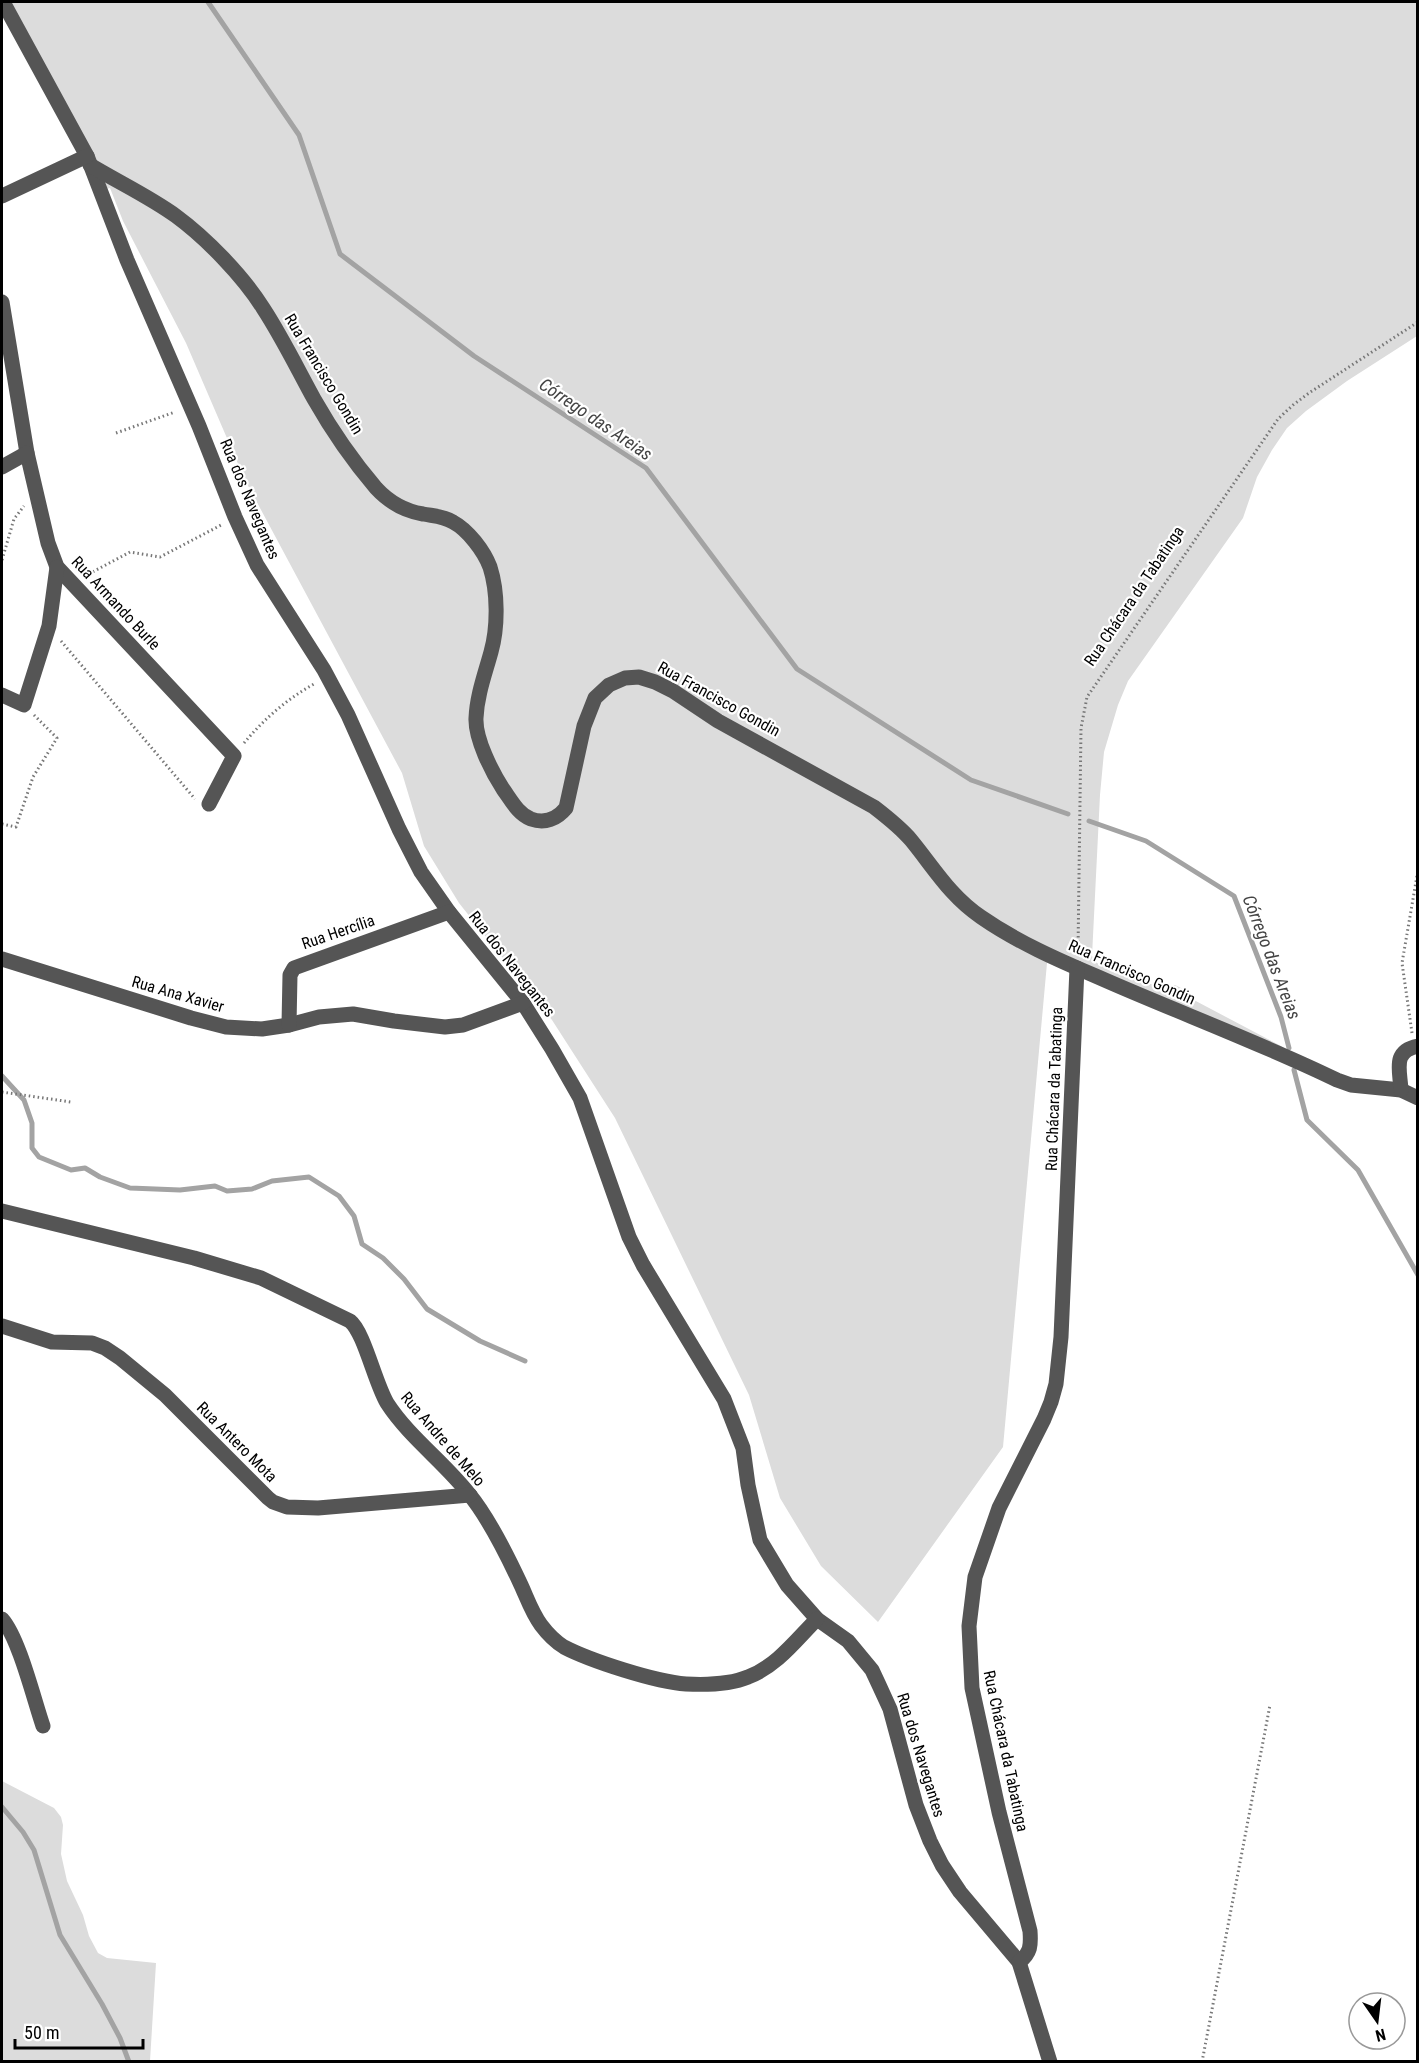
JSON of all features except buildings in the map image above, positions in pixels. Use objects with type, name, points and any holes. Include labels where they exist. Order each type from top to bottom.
[{"type":"street","name":"Rua dos Navegantes","points":[[3,2],[88,161],[127,260],[257,565],[328,677],[421,872],[449,912],[523,1003],[580,1098],[629,1237],[642,1265],[724,1399],[743,1448],[748,1485],[760,1540],[787,1585],[817,1619],[848,1641],[872,1671],[890,1709],[916,1805],[942,1865],[960,1892],[1020,1962],[1050,2061]]},
{"type":"street","points":[[2,196],[88,161]]},
{"type":"street","name":"Rua Francisco Gondin","points":[[88,161],[176,216],[205,240],[245,284],[277,331],[323,414],[377,489],[405,509],[438,516],[453,522],[477,546],[489,566],[495,596],[492,650],[483,676],[476,721],[493,774],[524,816],[547,821],[563,812],[569,800],[584,726],[596,698],[609,685],[625,678],[639,676],[673,691],[718,721],[874,807],[896,824],[911,840],[940,880],[964,905],[1026,944],[1337,1080],[1351,1085],[1401,1090],[1418,1098]]},
{"type":"street","name":"Rua Armando Burle","points":[[2,310],[27,453],[48,543],[57,567],[234,756]]},
{"type":"street","points":[[2,467],[27,453]]},
{"type":"street","points":[[2,695],[24,705],[48,626],[57,567]]},
{"type":"street","points":[[209,804],[234,756]]},
{"type":"street","name":"Rua Hercília","points":[[289,1025],[290,975],[294,968],[449,912]]},
{"type":"street","name":"Rua Ana Xavier","points":[[2,959],[226,1027],[262,1029],[319,1017],[353,1014],[445,1027],[463,1025],[523,1003]]},
{"type":"street","name":"Rua Chácara da Tabatinga","points":[[1020,1962],[1026,1957],[1030,1948],[1030,1930],[999,1812],[972,1688],[969,1626],[975,1577],[999,1508],[1044,1419],[1056,1384],[1061,1337],[1077,968]]},
{"type":"street","points":[[1401,1090],[1399,1057],[1403,1051],[1416,1047]]},
{"type":"street","name":"Rua Andre de Melo","points":[[2,1212],[194,1258],[261,1278],[350,1321],[357,1329],[377,1383],[392,1411],[470,1495],[498,1540],[533,1612],[542,1626],[562,1646],[650,1677],[684,1684],[726,1683],[748,1677],[780,1658],[817,1619]]},
{"type":"street","name":"Rua Antero Mota","points":[[2,1326],[52,1342],[92,1343],[105,1348],[165,1395],[268,1498],[280,1505],[318,1508],[470,1495]]},
{"type":"street","points":[[2,1619],[14,1641],[43,1726]]},
{"type":"path","name":"Rua Chácara da Tabatinga","points":[[1077,968],[1082,728],[1087,697],[1278,419],[1309,393],[1418,322]]},
{"type":"path","points":[[116,433],[191,407]]},
{"type":"path","points":[[72,583],[130,552],[160,557],[235,517]]},
{"type":"path","points":[[2,560],[14,519]]},
{"type":"path","points":[[48,626],[200,805],[204,807],[209,804]]},
{"type":"path","points":[[234,756],[260,724],[303,690],[328,677]]},
{"type":"path","points":[[2,824],[16,827],[33,777],[57,738],[24,705]]},
{"type":"path","points":[[1416,1047],[1402,963],[1418,870]]},
{"type":"path","points":[[2,1092],[71,1102]]},
{"type":"path","points":[[1202,2061],[1270,1705]]},
{"type":"shaded area","points":[[7,2],[1417,2],[1417,336],[1347,381],[1287,428],[1257,477],[1243,518],[1128,681],[1104,752],[1092,956],[1097,963],[1113,972],[1154,985],[1175,985],[1189,992],[1192,999],[1281,1046],[1301,1060],[1048,952],[1003,1447],[878,1622],[821,1566],[780,1498],[749,1395],[615,1118],[552,1020],[459,903],[424,846],[402,773],[245,480],[186,343],[123,221],[110,188],[106,189]]},
{"type":"shaded area","points":[[2,1781],[54,1808],[61,1817],[63,1825],[61,1854],[67,1881],[98,1953],[107,1958],[156,1963],[150,2061],[2,2061]]},
{"type":"waterway","name":"Córrego das Areias","points":[[208,2],[299,135],[340,254],[474,356],[646,468],[797,669],[971,780],[1068,814]]},
{"type":"waterway","name":"Córrego das Areias","points":[[1089,821],[1146,841],[1234,896],[1281,1017],[1289,1048]]},
{"type":"waterway","name":"Córrego das Areias","points":[[1294,1070],[1307,1120],[1358,1170],[1418,1275]]},
{"type":"waterway","points":[[2,1076],[24,1100],[32,1123],[32,1148],[39,1157],[71,1170],[85,1168],[100,1177],[130,1188],[180,1190],[215,1186],[227,1191],[252,1189],[272,1181],[309,1177],[339,1196],[354,1216],[362,1244],[383,1258],[404,1279],[427,1309],[480,1341],[525,1361]]},
{"type":"waterway","points":[[2,1807],[23,1832],[34,1850],[60,1935],[102,2004],[120,2038],[129,2062]]}]
